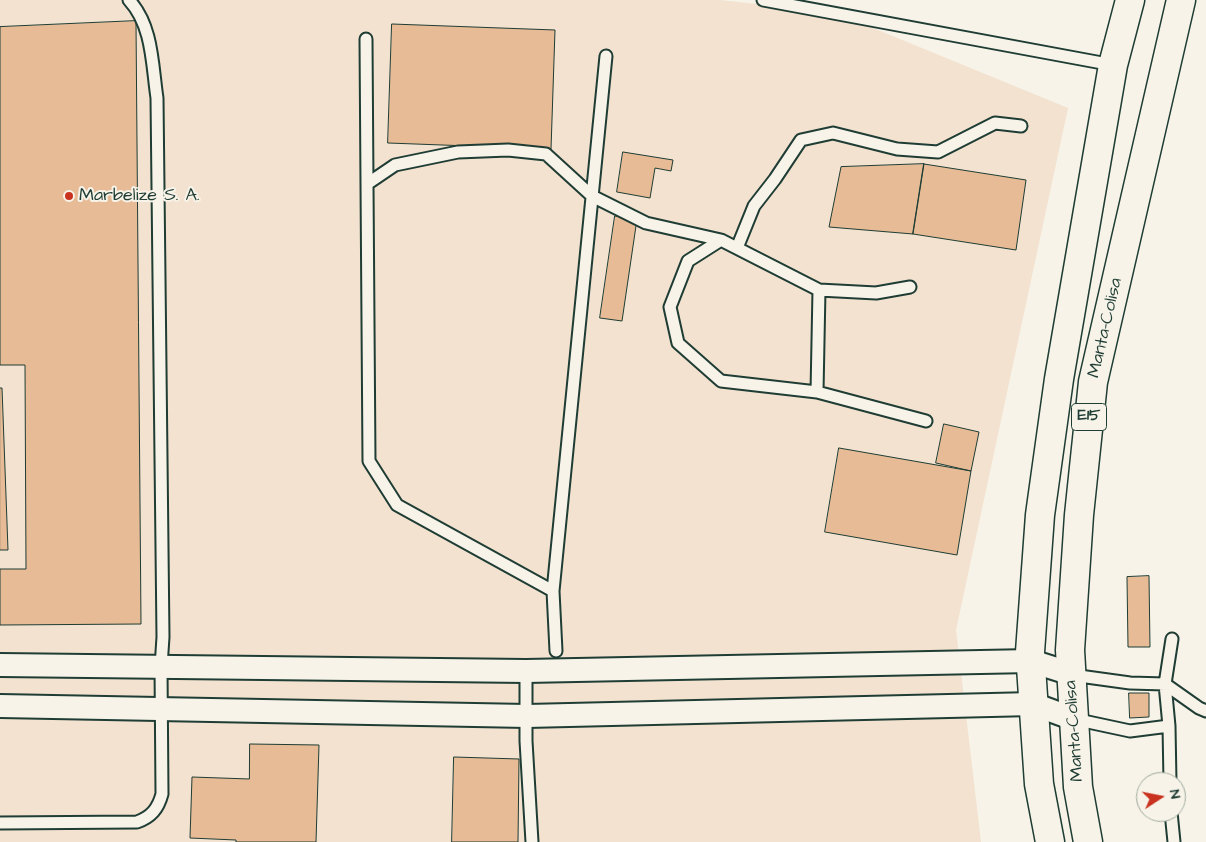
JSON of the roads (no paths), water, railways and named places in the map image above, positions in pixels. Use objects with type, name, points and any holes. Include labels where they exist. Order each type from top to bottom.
[{"type":"highway","name":"Manta-Colisa","points":[[1050,842],[1039,784],[1032,704],[1030,652],[1043,496],[1059,379],[1113,65],[1130,0]]},
{"type":"highway","name":"Manta-Colisa","points":[[1088,842],[1078,787],[1070,650],[1079,515],[1093,382],[1181,0]]},
{"type":"street","points":[[0,665],[526,671],[1031,661],[1072,674]]},
{"type":"street","points":[[0,706],[527,716],[1032,704],[1074,719]]},
{"type":"lane","points":[[0,823],[137,822],[151,815],[162,794],[161,667],[163,627],[157,98],[147,30],[142,18],[129,0]]},
{"type":"lane","points":[[763,0],[1113,65]]},
{"type":"lane","points":[[366,39],[368,461],[397,505],[553,591]]},
{"type":"lane","points":[[556,650],[553,591],[606,56]]},
{"type":"lane","points":[[737,248],[754,206],[801,140],[833,133],[897,149],[938,152],[995,123],[1021,126]]},
{"type":"lane","points":[[367,184],[395,165],[458,152],[508,150],[546,154],[592,196],[646,223],[721,240],[818,290],[876,293],[910,287]]},
{"type":"lane","points":[[721,240],[688,261],[670,307],[678,343],[721,381],[817,392],[926,421]]},
{"type":"lane","points":[[817,392],[818,290]]},
{"type":"lane","points":[[1170,772],[1169,726],[1165,684],[1172,639]]},
{"type":"lane","points":[[526,671],[526,741],[532,842]]},
{"type":"lane","points":[[1072,674],[1130,683],[1165,684],[1206,711]]},
{"type":"lane","points":[[1074,719],[1130,731],[1169,726]]},
{"type":"lane","points":[[1172,822],[1174,842]]},
{"type":"place","name":"Marbelize S. A.","points":[[69,196]]}]
